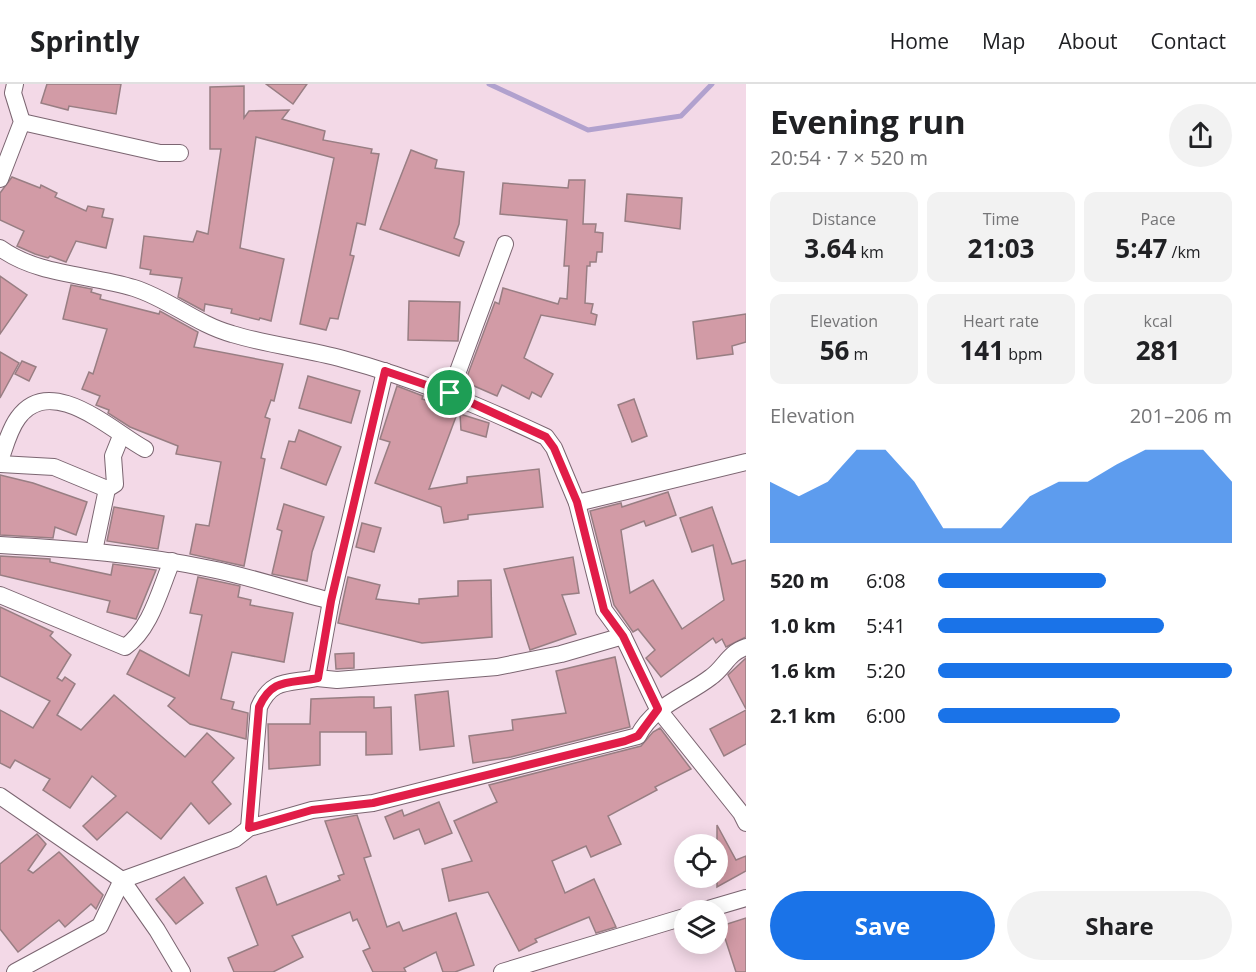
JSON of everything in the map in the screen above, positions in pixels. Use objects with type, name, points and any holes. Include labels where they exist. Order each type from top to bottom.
[{"type":"street","points":[[0,179],[22,122],[14,93],[15,84]]},
{"type":"street","points":[[22,122],[160,153],[180,153]]},
{"type":"street","points":[[450,393],[505,244]]},
{"type":"street","points":[[0,248],[41,268],[132,287],[158,297],[200,322],[232,334],[341,358],[450,393],[546,437],[562,466],[577,502],[604,610],[623,636],[658,709],[744,816]]},
{"type":"street","points":[[318,678],[331,601],[385,371]]},
{"type":"street","points":[[108,489],[54,467],[0,462],[18,418],[29,406],[44,402],[68,403],[84,410],[121,436],[145,449]]},
{"type":"street","points":[[94,551],[108,489],[115,484],[113,456],[121,436]]},
{"type":"street","points":[[577,502],[746,462]]},
{"type":"street","points":[[0,545],[94,551],[172,561],[287,587],[310,597],[331,601]]},
{"type":"street","points":[[0,596],[125,646],[135,640],[144,626],[172,561]]},
{"type":"street","points":[[249,828],[259,707],[265,693],[273,685],[318,678],[348,679],[497,666],[561,654],[623,636]]},
{"type":"street","points":[[15,972],[100,926],[122,880],[235,839],[249,828],[312,810],[373,803],[625,741],[638,736],[658,709],[710,678],[735,651],[746,647]]},
{"type":"street","points":[[0,796],[122,880],[157,930],[182,972]]},
{"type":"street","points":[[728,903],[746,898]]},
{"type":"street","points":[[502,972],[674,920]]},
{"type":"building","points":[[47,84],[121,84],[116,114],[69,106],[68,110],[41,103]]},
{"type":"building","points":[[266,84],[307,84],[293,104]]},
{"type":"building","points":[[244,86],[244,118],[249,111],[289,110],[282,119],[325,131],[323,140],[372,149],[371,153],[379,154],[365,225],[357,223],[350,255],[354,256],[338,319],[330,318],[326,330],[300,324],[334,158],[256,137],[240,248],[284,259],[271,321],[231,313],[232,309],[205,304],[204,311],[178,297],[182,278],[150,274],[151,270],[140,268],[144,236],[193,242],[197,231],[208,234],[221,149],[210,149],[210,87]]},
{"type":"building","points":[[411,150],[437,160],[435,168],[464,172],[459,224],[454,238],[464,242],[459,256],[380,229]]},
{"type":"building","points":[[12,177],[40,188],[41,185],[57,193],[55,197],[86,211],[88,206],[104,209],[102,217],[113,219],[106,248],[76,241],[66,262],[50,256],[48,258],[35,254],[17,246],[24,231],[0,220],[0,193]]},
{"type":"building","points":[[569,180],[585,180],[583,224],[596,224],[595,232],[603,233],[602,252],[597,252],[596,262],[590,262],[590,266],[587,266],[585,303],[593,304],[591,313],[597,315],[595,325],[541,315],[524,358],[553,374],[541,397],[532,392],[529,399],[502,385],[497,396],[465,382],[495,302],[499,304],[503,288],[558,304],[560,298],[567,299],[569,266],[564,266],[567,220],[500,214],[503,183],[568,188]]},
{"type":"building","points":[[627,194],[682,198],[680,229],[625,221]]},
{"type":"building","points":[[0,276],[27,295],[0,334]]},
{"type":"building","points":[[71,285],[92,289],[91,292],[101,295],[100,299],[159,314],[160,311],[198,332],[194,347],[283,364],[274,401],[271,400],[265,417],[270,419],[261,458],[265,459],[244,566],[190,554],[196,524],[209,526],[221,462],[176,454],[178,446],[130,427],[108,413],[109,410],[96,405],[100,396],[82,389],[89,372],[93,374],[107,329],[63,319]]},
{"type":"building","points":[[409,301],[460,302],[458,341],[408,340]]},
{"type":"building","points":[[746,314],[746,342],[732,346],[733,354],[697,359],[693,322]]},
{"type":"building","points":[[0,352],[19,363],[0,398]]},
{"type":"building","points":[[22,361],[36,367],[29,381],[15,374]]},
{"type":"building","points":[[308,376],[360,391],[351,423],[299,408]]},
{"type":"building","points":[[397,386],[423,396],[422,399],[456,409],[454,413],[457,414],[429,489],[467,483],[467,477],[539,469],[543,507],[468,515],[468,519],[444,523],[441,507],[375,483],[390,442],[380,439]]},
{"type":"building","points":[[634,399],[647,436],[632,442],[618,405]]},
{"type":"building","points":[[460,414],[489,423],[486,437],[461,430]]},
{"type":"building","points":[[299,430],[341,447],[326,485],[281,468],[289,441],[295,442]]},
{"type":"building","points":[[0,475],[33,483],[87,502],[76,535],[55,527],[53,538],[0,535]]},
{"type":"building","points":[[668,492],[676,515],[646,526],[644,521],[621,530],[630,593],[653,580],[682,629],[724,600],[713,545],[692,552],[680,518],[712,507],[732,564],[746,560],[746,637],[726,647],[722,639],[716,643],[713,638],[661,677],[646,658],[655,650],[638,629],[633,632],[614,605],[590,511],[621,503],[622,507]]},
{"type":"building","points":[[284,504],[324,517],[312,552],[307,581],[272,574],[282,531],[277,529]]},
{"type":"building","points":[[114,507],[164,516],[158,549],[107,541]]},
{"type":"building","points":[[362,523],[381,528],[374,552],[356,547]]},
{"type":"building","points":[[0,556],[50,559],[50,562],[111,575],[113,564],[156,570],[136,619],[107,612],[110,601],[0,575]]},
{"type":"building","points":[[573,557],[579,593],[562,595],[576,634],[530,650],[504,569]]},
{"type":"building","points":[[198,577],[240,586],[238,597],[251,600],[250,605],[293,613],[284,662],[232,652],[221,699],[234,702],[232,709],[248,713],[246,739],[190,724],[168,706],[175,698],[127,674],[140,650],[189,676],[202,615],[190,613]]},
{"type":"building","points":[[348,577],[380,585],[376,599],[419,604],[419,599],[458,596],[458,581],[491,580],[492,637],[422,643],[338,623]]},
{"type":"building","points":[[0,607],[53,632],[50,636],[71,655],[57,678],[62,681],[65,677],[75,684],[57,715],[81,730],[114,695],[185,757],[207,733],[234,758],[212,782],[231,804],[209,824],[191,803],[161,839],[127,812],[97,840],[83,826],[116,796],[92,776],[70,808],[43,790],[50,779],[15,760],[10,768],[0,763],[0,710],[33,728],[50,701],[0,676]]},
{"type":"building","points":[[354,653],[354,668],[336,669],[335,654]]},
{"type":"building","points":[[615,657],[630,727],[511,757],[473,763],[469,736],[513,730],[512,720],[566,713],[556,671]]},
{"type":"building","points":[[746,658],[746,709],[728,675]]},
{"type":"building","points":[[448,691],[454,746],[420,750],[415,695]]},
{"type":"building","points":[[374,697],[374,708],[391,707],[392,754],[366,755],[366,732],[320,732],[320,765],[269,769],[268,724],[310,724],[311,699]]},
{"type":"building","points":[[746,710],[746,744],[724,756],[710,729]]},
{"type":"building","points":[[660,728],[691,769],[655,787],[657,790],[608,816],[621,844],[591,857],[586,846],[552,861],[565,893],[594,879],[616,927],[596,933],[589,917],[535,939],[537,942],[519,951],[488,892],[449,901],[442,869],[472,861],[454,821],[497,802],[489,785],[641,746],[653,732]]},
{"type":"building","points":[[439,802],[452,833],[425,844],[419,829],[394,839],[385,817],[402,810],[404,816]]},
{"type":"building","points":[[357,815],[371,856],[364,858],[387,927],[399,922],[403,931],[456,913],[474,965],[455,972],[443,972],[436,952],[404,968],[406,972],[373,972],[363,951],[370,948],[357,919],[353,921],[350,912],[292,936],[303,957],[273,972],[234,972],[228,958],[258,945],[236,888],[266,876],[277,905],[340,880],[338,876],[344,874],[325,821]]},
{"type":"building","points":[[37,834],[46,844],[28,870],[33,873],[59,852],[103,895],[96,909],[91,904],[65,927],[59,920],[18,952],[0,929],[0,864]]},
{"type":"building","points":[[728,845],[736,860],[746,856],[746,871],[728,881]]},
{"type":"building","points":[[184,877],[203,903],[176,924],[156,899]]},
{"type":"building","points":[[746,918],[746,972],[736,972],[728,947],[728,924]]},
{"type":"waterway","points":[[489,84],[588,130],[681,116],[712,84]]},
{"type":"route","points":[[385,371],[450,393],[546,437],[554,448],[577,502],[604,610],[623,636],[658,709],[638,736],[625,741],[373,803],[312,810],[249,828],[259,707],[265,693],[273,685],[286,685],[318,678],[331,601],[385,371]]}]
